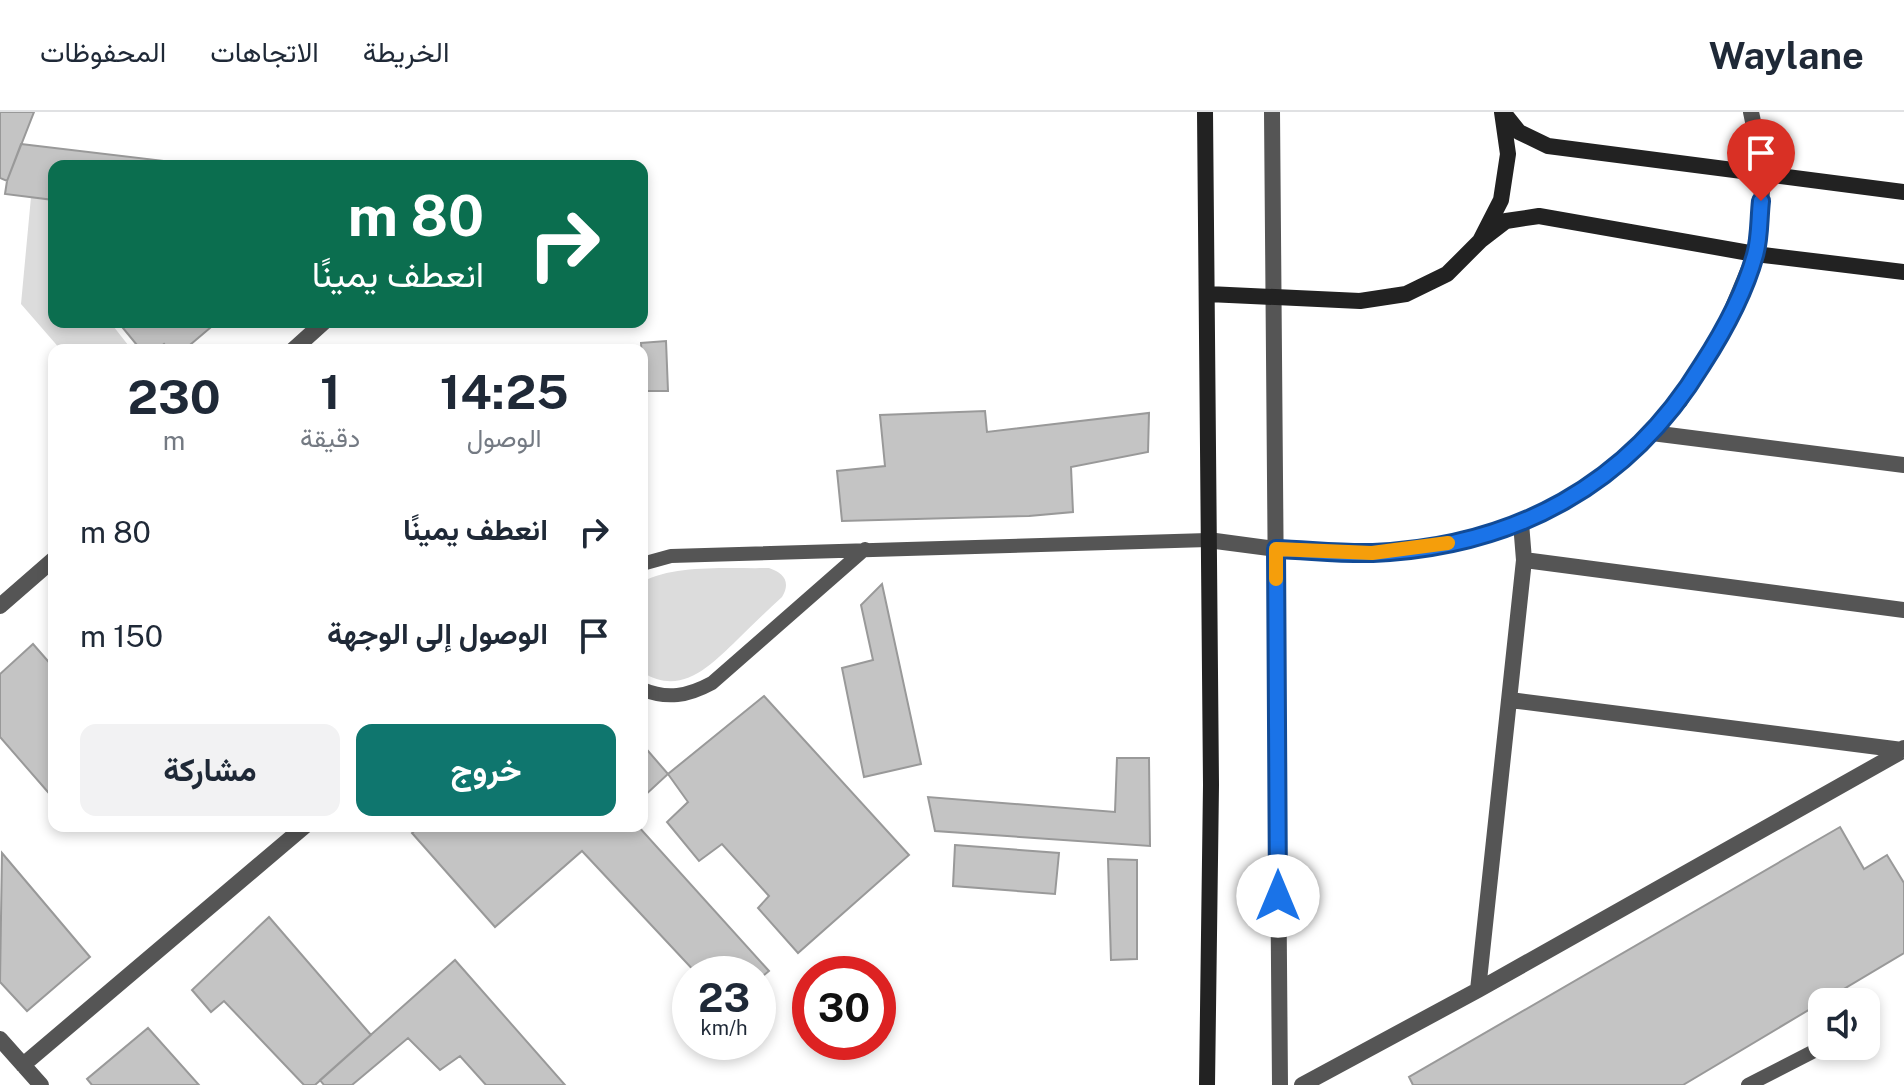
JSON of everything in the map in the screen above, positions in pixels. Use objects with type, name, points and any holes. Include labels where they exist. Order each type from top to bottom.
[{"type":"street","points":[[1205,112],[1211,785],[1207,1085]]},
{"type":"street","points":[[1272,112],[1280,1085]]},
{"type":"street","points":[[1480,241],[1501,200],[1508,154],[1502,112]]},
{"type":"street","points":[[1502,112],[1519,132],[1548,146],[1904,192]]},
{"type":"street","points":[[1208,540],[1276,549],[1372,553],[1438,545],[1521,523],[1588,488],[1623,461],[1680,401],[1723,331],[1755,254],[1764,174],[1751,112]]},
{"type":"street","points":[[1208,294],[1360,301],[1406,294],[1447,274],[1480,241],[1506,221],[1539,216],[1755,254],[1904,272]]},
{"type":"street","points":[[300,344],[317,328]]},
{"type":"street","points":[[1652,433],[1904,465]]},
{"type":"street","points":[[1478,990],[1524,560],[1521,523]]},
{"type":"street","points":[[1524,560],[1904,610]]},
{"type":"street","points":[[0,606],[48,564]]},
{"type":"street","points":[[1510,700],[1903,749]]},
{"type":"street","points":[[1302,1085],[1478,990],[1903,749]]},
{"type":"street","points":[[23,1065],[298,832]]},
{"type":"street","points":[[0,1039],[41,1085]]},
{"type":"lane","points":[[648,562],[671,556],[1208,540]]},
{"type":"lane","points":[[648,692],[674,696],[694,693],[712,683],[865,549]]},
{"type":"lane","points":[[1748,1085],[1808,1054]]},
{"type":"shaded area","points":[[31,197],[48,199],[48,328],[115,328],[127,344],[56,344],[21,304]]},
{"type":"shaded area","points":[[769,568],[779,573],[786,587],[782,597],[705,668],[682,680],[656,679],[648,675],[648,579],[670,572]]},
{"type":"building","points":[[0,112],[34,112],[7,181],[0,178]]},
{"type":"building","points":[[21,144],[156,160],[48,160],[48,199],[5,194]]},
{"type":"building","points":[[123,328],[210,328],[191,344],[136,344]]},
{"type":"building","points":[[666,341],[668,391],[648,391],[648,344],[641,343]]},
{"type":"building","points":[[985,411],[987,432],[1149,413],[1148,452],[1071,467],[1073,512],[842,521],[837,471],[885,466],[880,415]]},
{"type":"building","points":[[882,584],[921,764],[864,777],[842,668],[873,660],[861,605]]},
{"type":"building","points":[[33,644],[48,661],[48,792],[0,737],[0,674]]},
{"type":"building","points":[[764,696],[909,855],[798,953],[758,908],[769,896],[722,844],[699,861],[667,822],[688,802],[668,774]]},
{"type":"building","points":[[648,751],[668,774],[648,792]]},
{"type":"building","points":[[1117,758],[1149,758],[1150,846],[935,831],[928,797],[1115,812]]},
{"type":"building","points":[[1840,827],[1864,869],[1887,855],[1904,883],[1904,953],[1845,988],[1808,988],[1808,1010],[1683,1085],[1413,1085],[1409,1077]]},
{"type":"building","points":[[413,832],[643,832],[755,956],[680,956],[582,851],[495,927]]},
{"type":"building","points":[[955,845],[1059,853],[1055,894],[953,886]]},
{"type":"building","points":[[2,853],[90,957],[27,1011],[0,982]]},
{"type":"building","points":[[1108,859],[1137,860],[1137,959],[1111,960]]},
{"type":"building","points":[[269,917],[371,1035],[315,1085],[304,1085],[224,1001],[211,1012],[192,990]]},
{"type":"building","points":[[455,960],[565,1085],[486,1085],[460,1056],[440,1070],[408,1038],[352,1085],[324,1085],[320,1080]]},
{"type":"building","points":[[148,1028],[199,1085],[92,1085],[87,1079]]},
{"type":"slow traffic","points":[[1276,579],[1276,549],[1372,553],[1448,543]]},
{"type":"route","points":[[1278,896],[1276,549],[1372,553],[1423,548],[1480,536],[1521,523],[1588,488],[1623,461],[1680,401],[1723,331],[1755,254],[1761,201]]}]
